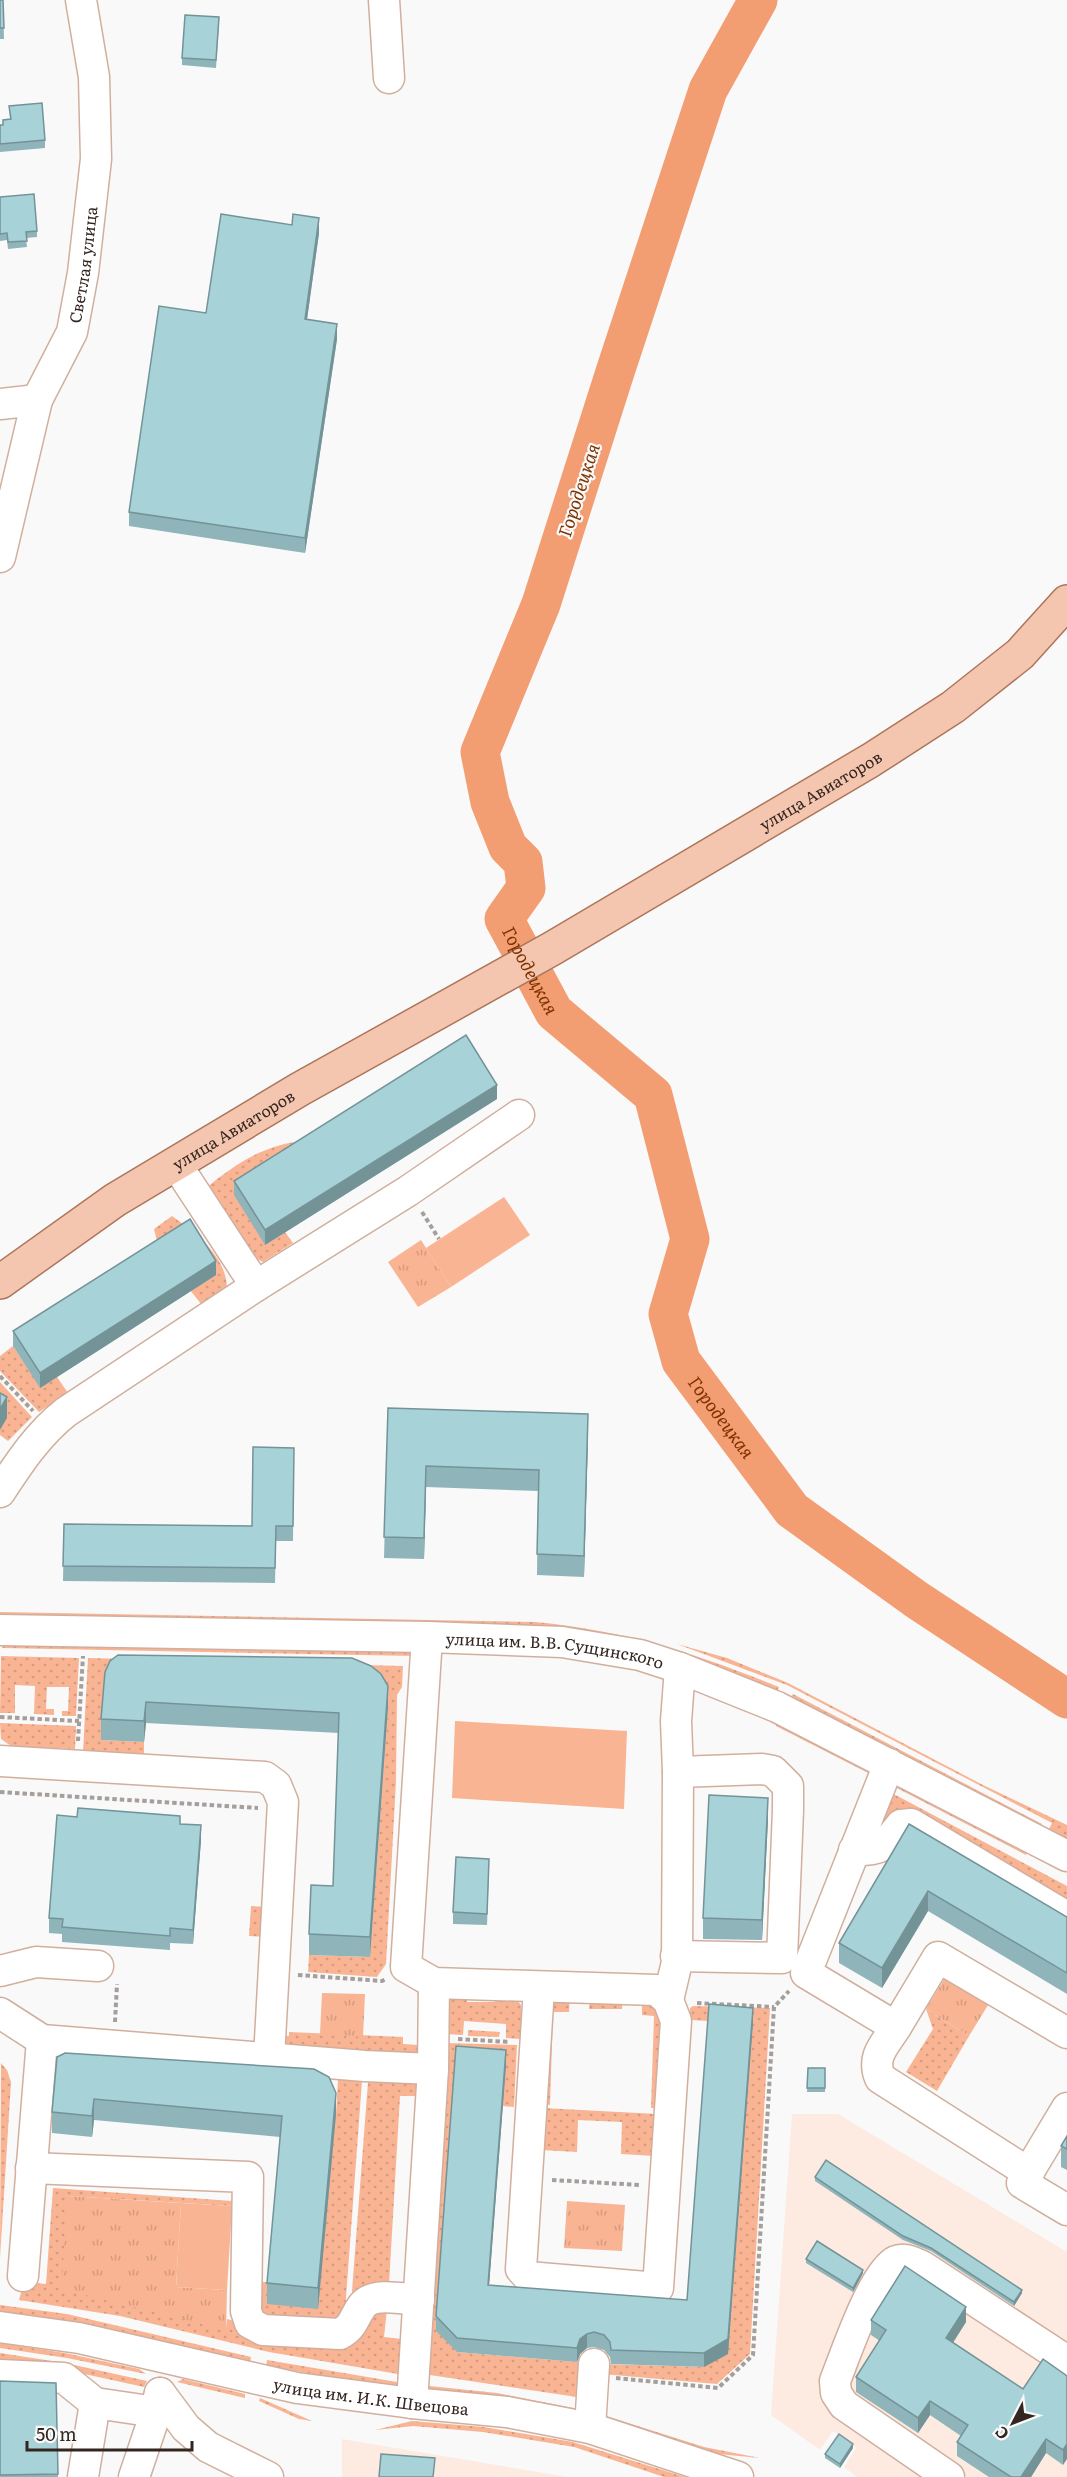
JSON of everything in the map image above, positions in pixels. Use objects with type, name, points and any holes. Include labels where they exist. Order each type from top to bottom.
[{"type":"main road","name":"улица Авиаторов","points":[[0,1282],[115,1200],[300,1089],[553,948],[871,760],[953,707],[1020,654],[1067,602]]},
{"type":"street","name":"Светлая улица","points":[[0,557],[11,519],[37,400],[72,332],[83,273],[96,159],[94,77],[81,0]]},
{"type":"street","points":[[88,39],[102,0]]},
{"type":"street","points":[[384,0],[388,78]]},
{"type":"street","points":[[0,404],[37,400]]},
{"type":"street","points":[[0,1492],[16,1466],[47,1427],[256,1286],[408,1191],[519,1115]]},
{"type":"street","points":[[176,1164],[256,1286]]},
{"type":"street","name":"улица им. В.В. Сущинского","points":[[0,1630],[427,1637],[590,1645],[640,1655],[680,1668],[777,1707],[1067,1856]]},
{"type":"street","points":[[427,1637],[406,1967],[434,1983],[656,1990],[668,2000],[676,2021],[658,2288],[598,2296],[528,2277],[521,2269],[538,1988]]},
{"type":"street","points":[[668,2000],[677,1962],[676,1721],[680,1668]]},
{"type":"street","points":[[0,1761],[265,1777],[276,1785],[283,1802],[269,2058]]},
{"type":"street","points":[[797,1958],[854,1850],[889,1764]]},
{"type":"street","points":[[678,1772],[762,1769],[773,1771],[788,1786],[797,1958],[806,1973],[896,2027]]},
{"type":"street","points":[[854,1850],[872,1851],[885,1846],[901,1825],[911,1824],[1067,1917]]},
{"type":"street","points":[[676,1956],[797,1958]]},
{"type":"street","points":[[1029,2173],[880,2078],[875,2067],[876,2059],[938,1957],[1067,2033]]},
{"type":"street","points":[[0,1971],[36,1962],[108,1972]]},
{"type":"street","points":[[412,2403],[433,2069],[434,1983]]},
{"type":"street","points":[[0,2013],[42,2040],[433,2069]]},
{"type":"street","points":[[22,2276],[42,2040]]},
{"type":"street","points":[[1067,2108],[1023,2183],[1067,2210]]},
{"type":"street","points":[[31,2168],[248,2177],[246,2311],[250,2323],[263,2330],[340,2334],[350,2328],[364,2303],[378,2298],[419,2300]]},
{"type":"street","points":[[949,2477],[844,2405],[836,2392],[835,2381],[867,2303],[884,2272],[896,2261],[908,2260],[922,2266],[1067,2361]]},
{"type":"street","name":"улица им. И.К. Швецова","points":[[0,2326],[80,2338],[297,2388],[412,2403],[507,2412],[590,2428],[738,2477]]},
{"type":"street","points":[[134,2477],[158,2403],[167,2358]]},
{"type":"street","points":[[590,2428],[594,2370]]},
{"type":"street","points":[[0,2375],[64,2378],[95,2403],[158,2403],[208,2447],[268,2477]]},
{"type":"street","points":[[83,2477],[95,2403]]},
{"type":"path","points":[[408,1191],[440,1239]]},
{"type":"path","points":[[0,1376],[47,1427]]},
{"type":"path","points":[[77,1766],[83,1653]]},
{"type":"path","points":[[0,1717],[79,1721]]},
{"type":"path","points":[[0,1792],[282,1810]]},
{"type":"path","points":[[273,1973],[382,1981],[406,1967]]},
{"type":"path","points":[[108,1972],[114,2045]]},
{"type":"path","points":[[594,2370],[718,2388],[753,2355],[774,2007],[668,2000]]},
{"type":"path","points":[[433,2038],[535,2043]]},
{"type":"path","points":[[526,2179],[665,2186]]},
{"type":"shaded area","points":[[792,2114],[838,2114],[1067,2252],[1067,2477],[857,2477],[844,2467],[856,2448],[833,2431],[820,2450],[771,2415]]},
{"type":"shaded area","points":[[342,2439],[568,2477],[342,2477]]},
{"type":"green space","points":[[308,1141],[265,1245],[285,1232],[293,1243],[263,1262],[255,1258],[205,1189],[228,1171],[253,1156],[279,1145]]},
{"type":"green space","points":[[504,1197],[530,1235],[451,1287],[426,1248]]},
{"type":"green space","points":[[172,1216],[208,1246],[225,1276],[227,1288],[202,1305],[160,1253],[154,1229]]},
{"type":"green space","points":[[421,1240],[451,1287],[418,1307],[388,1262]]},
{"type":"green space","points":[[13,1346],[40,1387],[57,1377],[68,1393],[39,1412],[0,1371],[0,1356]]},
{"type":"green space","points":[[0,1382],[32,1417],[8,1441],[0,1435]]},
{"type":"green space","points":[[0,1612],[535,1622],[630,1637],[719,1664],[779,1687],[776,1694],[703,1664],[0,1618]]},
{"type":"green space","points":[[5,1643],[410,1652],[415,1656],[2,1648]]},
{"type":"green space","points":[[677,1644],[727,1658],[788,1683],[983,1785],[1067,1825],[1067,1844],[1047,1833],[1052,1823],[787,1685]]},
{"type":"green space","points":[[1,1656],[79,1658],[76,1716],[62,1716],[62,1711],[68,1711],[69,1687],[47,1687],[46,1709],[54,1709],[54,1715],[34,1714],[35,1686],[15,1685],[15,1713],[0,1713]]},
{"type":"green space","points":[[88,1658],[403,1666],[402,1687],[397,1695],[396,1781],[386,1964],[377,1977],[308,1972],[309,1955],[370,1957],[388,1707],[118,1676],[101,1740],[144,1742],[144,1755],[83,1752]]},
{"type":"green space","points":[[793,1694],[1042,1824],[1039,1829],[789,1700]]},
{"type":"green space","points":[[455,1721],[627,1731],[624,1809],[452,1798]]},
{"type":"green space","points":[[778,1721],[874,1769],[874,1776],[776,1726]]},
{"type":"green space","points":[[0,1723],[76,1726],[75,1749],[11,1746],[1,1739]]},
{"type":"green space","points":[[893,1782],[1029,1848],[1026,1855],[891,1785]]},
{"type":"green space","points":[[888,1791],[1067,1886],[1067,1903],[912,1811],[903,1809],[883,1823],[880,1821]]},
{"type":"green space","points":[[251,1906],[267,1907],[265,1937],[249,1936]]},
{"type":"green space","points":[[946,1976],[993,1997],[969,2036],[926,2009]]},
{"type":"green space","points":[[322,1993],[365,1994],[363,2037],[320,2034]]},
{"type":"green space","points":[[570,1994],[569,2012],[553,2012],[550,2105],[544,2104],[549,2009],[555,1998]]},
{"type":"green space","points":[[467,1996],[467,2002],[495,2002],[496,1996],[517,2000],[521,2005],[521,2039],[506,2038],[506,2024],[464,2021],[463,2035],[444,2034],[448,2001],[456,1997]]},
{"type":"green space","points":[[590,1997],[622,1999],[622,2009],[589,2009]]},
{"type":"green space","points":[[642,1998],[663,2013],[657,2108],[651,2108],[654,2016],[642,2015]]},
{"type":"green space","points":[[693,2006],[770,2008],[750,2354],[717,2384],[602,2374],[603,2364],[704,2367],[709,2021],[690,2020],[690,2008]]},
{"type":"green space","points":[[926,2009],[969,2036],[937,2091],[906,2072],[933,2029]]},
{"type":"green space","points":[[468,2030],[500,2032],[499,2037],[468,2036]]},
{"type":"green space","points":[[289,2032],[403,2037],[403,2044],[419,2045],[418,2056],[287,2051],[281,2035],[289,2036]]},
{"type":"green space","points":[[444,2043],[517,2045],[514,2107],[503,2106],[457,2352],[578,2362],[577,2397],[423,2374]]},
{"type":"green space","points":[[1,2063],[7,2070],[11,2082],[0,2258]]},
{"type":"green space","points":[[338,2079],[362,2081],[345,2311],[338,2319],[265,2316],[260,2312],[258,2282],[269,2282],[267,2304],[336,2114]]},
{"type":"green space","points":[[368,2082],[418,2084],[416,2096],[400,2096],[389,2284],[367,2288],[351,2304]]},
{"type":"green space","points":[[543,2108],[657,2114],[655,2156],[621,2154],[622,2122],[578,2120],[577,2152],[541,2150]]},
{"type":"green space","points":[[53,2188],[232,2201],[232,2206],[68,2196],[226,2329],[227,2319],[238,2322],[252,2333],[370,2314],[387,2309],[384,2337],[402,2339],[398,2374],[269,2352],[120,2316],[19,2300],[24,2282],[46,2284]]},
{"type":"green space","points":[[68,2196],[181,2203],[176,2287],[227,2290],[226,2330],[61,2289]]},
{"type":"green space","points":[[567,2201],[625,2205],[622,2251],[564,2248]]},
{"type":"green space","points":[[181,2203],[232,2206],[227,2290],[176,2287]]},
{"type":"green space","points":[[0,2305],[67,2314],[251,2357],[250,2363],[65,2321],[0,2312]]},
{"type":"green space","points":[[0,2343],[65,2353],[139,2369],[146,2374],[67,2358],[0,2348]]},
{"type":"green space","points":[[0,2353],[65,2363],[147,2381],[144,2387],[0,2359]]},
{"type":"green space","points":[[267,2360],[397,2382],[397,2385],[389,2387],[266,2366]]},
{"type":"green space","points":[[183,2379],[245,2394],[245,2398],[177,2382]]},
{"type":"green space","points":[[420,2385],[497,2393],[578,2409],[575,2412],[422,2390]]},
{"type":"green space","points":[[260,2398],[312,2421],[299,2419],[259,2401]]},
{"type":"green space","points":[[600,2414],[704,2447],[760,2458],[708,2453],[604,2421]]},
{"type":"green space","points":[[412,2421],[484,2427],[573,2442],[685,2477],[664,2477],[574,2447],[483,2432],[413,2426],[375,2430]]},
{"type":"building","points":[[0,0],[3,0],[4,28],[0,28]]},
{"type":"building","points":[[185,15],[219,17],[216,60],[182,58]]},
{"type":"building","points":[[42,103],[45,140],[0,144],[0,125],[3,125],[3,120],[11,119],[9,106]]},
{"type":"building","points":[[34,194],[37,231],[26,232],[27,241],[8,242],[7,233],[0,234],[0,197]]},
{"type":"building","points":[[221,214],[292,225],[293,214],[319,218],[305,319],[337,324],[305,538],[129,512],[159,306],[206,313]]},
{"type":"building","points":[[466,1035],[497,1085],[265,1230],[234,1181]]},
{"type":"building","points":[[190,1219],[216,1261],[40,1373],[13,1331]]},
{"type":"building","points":[[0,1393],[7,1397],[0,1409]]},
{"type":"building","points":[[388,1408],[588,1414],[584,1556],[537,1554],[539,1470],[426,1466],[424,1538],[384,1537]]},
{"type":"building","points":[[253,1447],[294,1448],[293,1526],[276,1526],[275,1568],[63,1566],[64,1524],[252,1526]]},
{"type":"building","points":[[118,1655],[352,1658],[371,1666],[381,1674],[388,1686],[370,1937],[309,1934],[311,1885],[333,1886],[339,1713],[146,1702],[144,1721],[101,1719],[105,1672],[110,1661]]},
{"type":"building","points":[[709,1795],[768,1798],[762,1920],[703,1918]]},
{"type":"building","points":[[78,1808],[180,1816],[180,1824],[201,1825],[193,1930],[170,1928],[170,1936],[62,1927],[63,1919],[49,1918],[57,1815],[77,1817]]},
{"type":"building","points":[[909,1824],[1067,1917],[1067,1973],[928,1891],[882,1968],[839,1943]]},
{"type":"building","points":[[456,1857],[489,1859],[487,1914],[453,1912]]},
{"type":"building","points":[[709,2004],[753,2008],[728,2339],[704,2353],[611,2350],[610,2342],[604,2335],[594,2332],[580,2339],[577,2348],[457,2338],[436,2316],[456,2046],[506,2050],[488,2285],[687,2300]]},
{"type":"building","points":[[65,2053],[314,2069],[329,2077],[336,2093],[318,2288],[267,2283],[282,2116],[94,2099],[92,2116],[52,2112],[57,2057]]},
{"type":"building","points":[[808,2068],[825,2068],[825,2088],[807,2088]]},
{"type":"building","points":[[1067,2136],[1067,2149],[1061,2146]]},
{"type":"building","points":[[826,2160],[1022,2290],[1014,2302],[931,2248],[903,2236],[815,2177]]},
{"type":"building","points":[[817,2241],[863,2270],[853,2288],[806,2259]]},
{"type":"building","points":[[905,2266],[966,2307],[946,2338],[1023,2389],[1043,2359],[1067,2376],[1067,2444],[1063,2450],[1046,2439],[1021,2477],[1011,2477],[957,2442],[968,2425],[930,2401],[918,2418],[856,2377],[886,2330],[871,2320]]},
{"type":"building","points":[[0,2381],[56,2383],[58,2474],[0,2475]]},
{"type":"building","points":[[839,2434],[853,2444],[840,2464],[825,2454]]},
{"type":"building","points":[[381,2454],[435,2458],[433,2477],[379,2477]]},
{"type":"waterway","name":"Городецкая","points":[[758,0],[708,90],[541,604],[480,752],[490,802],[508,847],[523,862],[526,888],[504,919],[554,1012],[653,1095],[690,1239],[668,1314],[681,1361],[792,1510],[917,1600],[1067,1699]]}]
